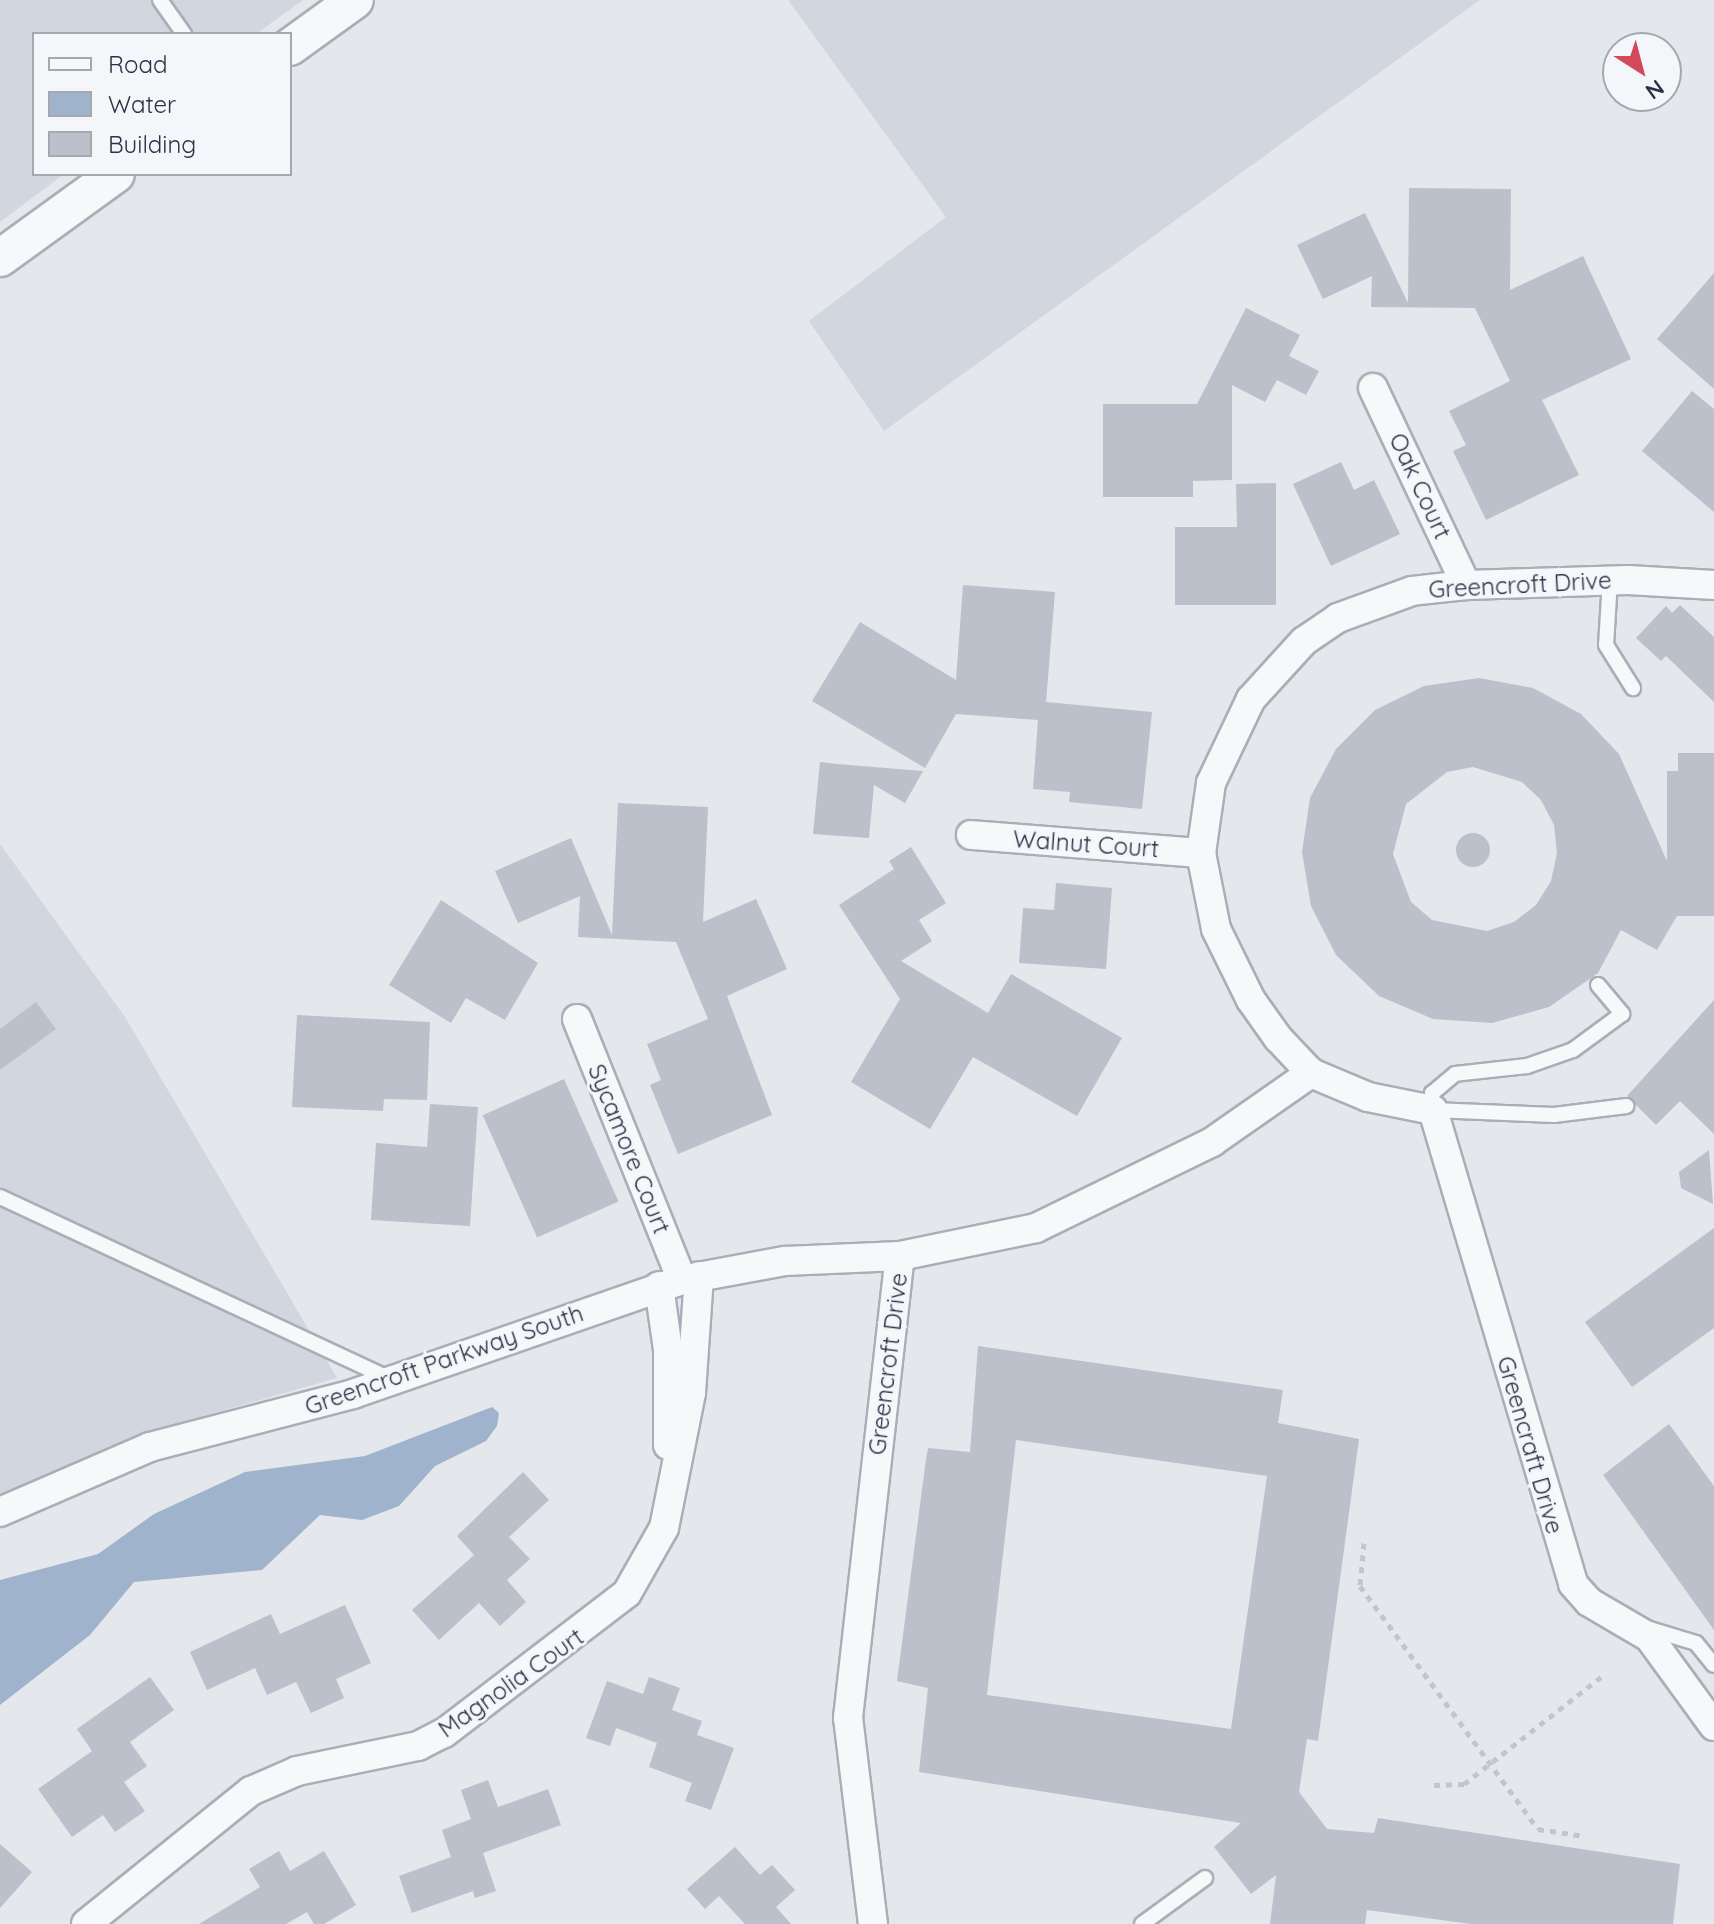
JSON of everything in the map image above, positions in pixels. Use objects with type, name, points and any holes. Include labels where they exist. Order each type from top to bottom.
[{"type":"street","points":[[292,46],[355,0]]},
{"type":"street","points":[[0,258],[113,176]]},
{"type":"street","name":"Oak Court","points":[[1373,388],[1466,585]]},
{"type":"street","name":"Greencroft Drive","points":[[1433,1110],[1368,1097],[1311,1073],[1278,1038],[1233,966],[1216,929],[1201,853],[1211,783],[1227,740],[1275,667],[1307,638],[1370,603],[1466,585],[1610,580],[1714,585]]},
{"type":"street","name":"Walnut Court","points":[[971,835],[1201,853]]},
{"type":"street","name":"Sycamore Court","points":[[577,1019],[680,1281]]},
{"type":"street","name":"Greencroft Drive","points":[[873,1924],[848,1718],[900,1256],[1036,1228],[1088,1206],[1212,1142],[1311,1073]]},
{"type":"street","name":"Greencraft Drive","points":[[1433,1110],[1564,1560],[1589,1602],[1649,1637],[1714,1726]]},
{"type":"street","name":"Greencroft Parkway South","points":[[0,1512],[150,1447],[395,1381],[680,1281],[785,1261],[900,1256]]},
{"type":"street","name":"Magnolia Court","points":[[669,1491],[668,1350],[680,1281]]},
{"type":"street","name":"Magnolia Court","points":[[86,1924],[251,1791],[297,1771],[418,1746],[466,1720],[627,1593],[653,1554],[691,1393],[680,1281]]},
{"type":"lane","points":[[160,0],[183,32]]},
{"type":"lane","points":[[1610,580],[1606,645],[1633,688]]},
{"type":"lane","points":[[1598,985],[1622,1014],[1573,1050],[1527,1066],[1455,1074],[1432,1093],[1433,1110],[1554,1115],[1626,1106]]},
{"type":"lane","points":[[0,1197],[395,1381]]},
{"type":"lane","points":[[1632,1625],[1696,1643],[1714,1665]]},
{"type":"lane","points":[[1142,1924],[1205,1878]]},
{"type":"path","points":[[1364,1543],[1360,1586],[1538,1829],[1583,1836]]},
{"type":"path","points":[[1434,1785],[1464,1784],[1601,1677]]},
{"type":"shaded area","points":[[0,0],[303,0],[259,32],[32,32],[32,176],[61,176],[0,222]]},
{"type":"shaded area","points":[[788,0],[1480,0],[884,431],[809,321],[946,217]]},
{"type":"shaded area","points":[[0,844],[125,1017],[337,1378],[144,1433],[0,1496]]},
{"type":"water","points":[[492,1407],[499,1413],[497,1426],[486,1441],[435,1466],[399,1506],[362,1520],[320,1515],[262,1570],[134,1582],[90,1635],[0,1705],[0,1580],[98,1554],[154,1514],[245,1472],[365,1456]]},
{"type":"building","points":[[1409,188],[1511,189],[1510,290],[1583,256],[1631,359],[1542,400],[1579,475],[1486,520],[1453,451],[1466,445],[1449,411],[1510,381],[1475,308],[1371,307],[1372,276],[1323,299],[1297,245],[1365,213],[1408,303]]},
{"type":"building","points":[[1714,273],[1714,389],[1657,339]]},
{"type":"building","points":[[1246,308],[1300,335],[1289,356],[1319,371],[1306,395],[1277,380],[1265,402],[1232,385],[1232,480],[1193,481],[1193,497],[1103,497],[1103,404],[1197,404]]},
{"type":"building","points":[[1692,391],[1714,409],[1714,512],[1642,451]]},
{"type":"building","points":[[1341,462],[1354,490],[1374,480],[1400,534],[1331,566],[1293,484]]},
{"type":"building","points":[[1276,483],[1276,605],[1175,605],[1175,527],[1237,527],[1236,484]]},
{"type":"building","points":[[963,585],[1055,592],[1046,702],[1152,712],[1142,809],[1069,802],[1070,792],[1033,789],[1038,720],[956,714],[925,768],[812,701],[860,622],[956,680]]},
{"type":"building","points":[[1680,605],[1714,637],[1714,702],[1666,656],[1661,661],[1636,638],[1666,606],[1672,613]]},
{"type":"building","points":[[1479,678],[1533,688],[1581,714],[1619,754],[1667,861],[1667,771],[1678,771],[1678,753],[1714,753],[1714,916],[1677,916],[1657,950],[1621,930],[1598,973],[1549,1007],[1492,1023],[1433,1019],[1379,996],[1336,955],[1311,906],[1302,852],[1310,798],[1336,749],[1375,710],[1424,686]],"holes":[[[1473,767],[1522,782],[1541,800],[1554,825],[1557,853],[1551,881],[1536,905],[1514,922],[1487,931],[1432,920],[1411,902],[1393,854],[1406,804],[1447,772]]]},
{"type":"building","points":[[820,762],[923,771],[905,803],[874,785],[869,838],[813,834]]},
{"type":"building","points":[[618,803],[708,807],[703,922],[756,899],[787,969],[727,996],[772,1115],[678,1154],[650,1085],[661,1080],[647,1044],[708,1019],[676,942],[578,937],[580,896],[518,923],[495,871],[571,838],[612,935]]},
{"type":"building","points":[[1473,833],[1485,838],[1490,850],[1485,862],[1473,867],[1461,862],[1456,850],[1461,838]]},
{"type":"building","points":[[911,847],[946,903],[919,920],[932,941],[901,961],[988,1013],[1011,974],[1122,1038],[1077,1116],[973,1057],[930,1129],[851,1082],[900,999],[839,905],[894,869],[889,861]]},
{"type":"building","points":[[1056,883],[1112,888],[1106,969],[1019,963],[1023,908],[1054,910]]},
{"type":"building","points":[[441,900],[538,963],[505,1020],[466,998],[451,1023],[389,985]]},
{"type":"building","points":[[1714,1000],[1714,1134],[1680,1101],[1656,1125],[1627,1096]]},
{"type":"building","points":[[36,1002],[56,1029],[0,1070],[0,1029]]},
{"type":"building","points":[[297,1015],[430,1022],[427,1100],[384,1099],[383,1111],[292,1107]]},
{"type":"building","points":[[564,1079],[619,1201],[537,1238],[483,1115]]},
{"type":"building","points":[[430,1104],[478,1107],[470,1226],[371,1220],[376,1143],[427,1147]]},
{"type":"building","points":[[1709,1150],[1713,1204],[1681,1188],[1679,1172]]},
{"type":"building","points":[[1714,1228],[1714,1328],[1632,1387],[1585,1322]]},
{"type":"building","points":[[978,1346],[1283,1390],[1278,1423],[1359,1439],[1318,1741],[1307,1739],[1299,1792],[1327,1829],[1374,1833],[1378,1818],[1680,1864],[1673,1924],[1471,1924],[1367,1910],[1365,1924],[1270,1924],[1276,1875],[1251,1894],[1214,1847],[1241,1823],[919,1772],[928,1688],[897,1681],[926,1459],[928,1448],[970,1452]],"holes":[[[1016,1440],[1267,1476],[1231,1729],[987,1695]]]},
{"type":"building","points":[[1669,1424],[1714,1486],[1714,1630],[1603,1475]]},
{"type":"building","points":[[523,1472],[549,1500],[509,1537],[530,1559],[507,1580],[526,1602],[500,1626],[479,1603],[439,1640],[412,1610],[474,1555],[457,1536]]},
{"type":"building","points":[[345,1605],[371,1663],[336,1679],[344,1698],[311,1713],[296,1682],[267,1695],[255,1668],[207,1690],[190,1652],[271,1614],[280,1634]]},
{"type":"building","points":[[150,1677],[174,1710],[130,1742],[147,1766],[124,1782],[145,1811],[115,1832],[103,1815],[72,1837],[38,1789],[92,1751],[77,1729]]},
{"type":"building","points":[[649,1677],[680,1688],[672,1710],[702,1721],[697,1735],[734,1748],[711,1810],[685,1801],[692,1783],[649,1767],[657,1743],[616,1728],[610,1746],[586,1738],[607,1681],[643,1694]]},
{"type":"building","points":[[488,1780],[498,1807],[548,1789],[561,1825],[483,1853],[496,1891],[475,1898],[473,1891],[412,1913],[399,1876],[451,1857],[442,1830],[471,1819],[461,1790]]},
{"type":"building","points":[[0,1844],[32,1872],[0,1908]]},
{"type":"building","points":[[735,1847],[760,1875],[772,1865],[795,1890],[776,1907],[791,1924],[745,1924],[719,1896],[705,1909],[687,1889]]},
{"type":"building","points":[[279,1851],[290,1871],[324,1851],[356,1905],[324,1924],[314,1924],[307,1912],[286,1924],[199,1924],[260,1887],[249,1869]]}]
